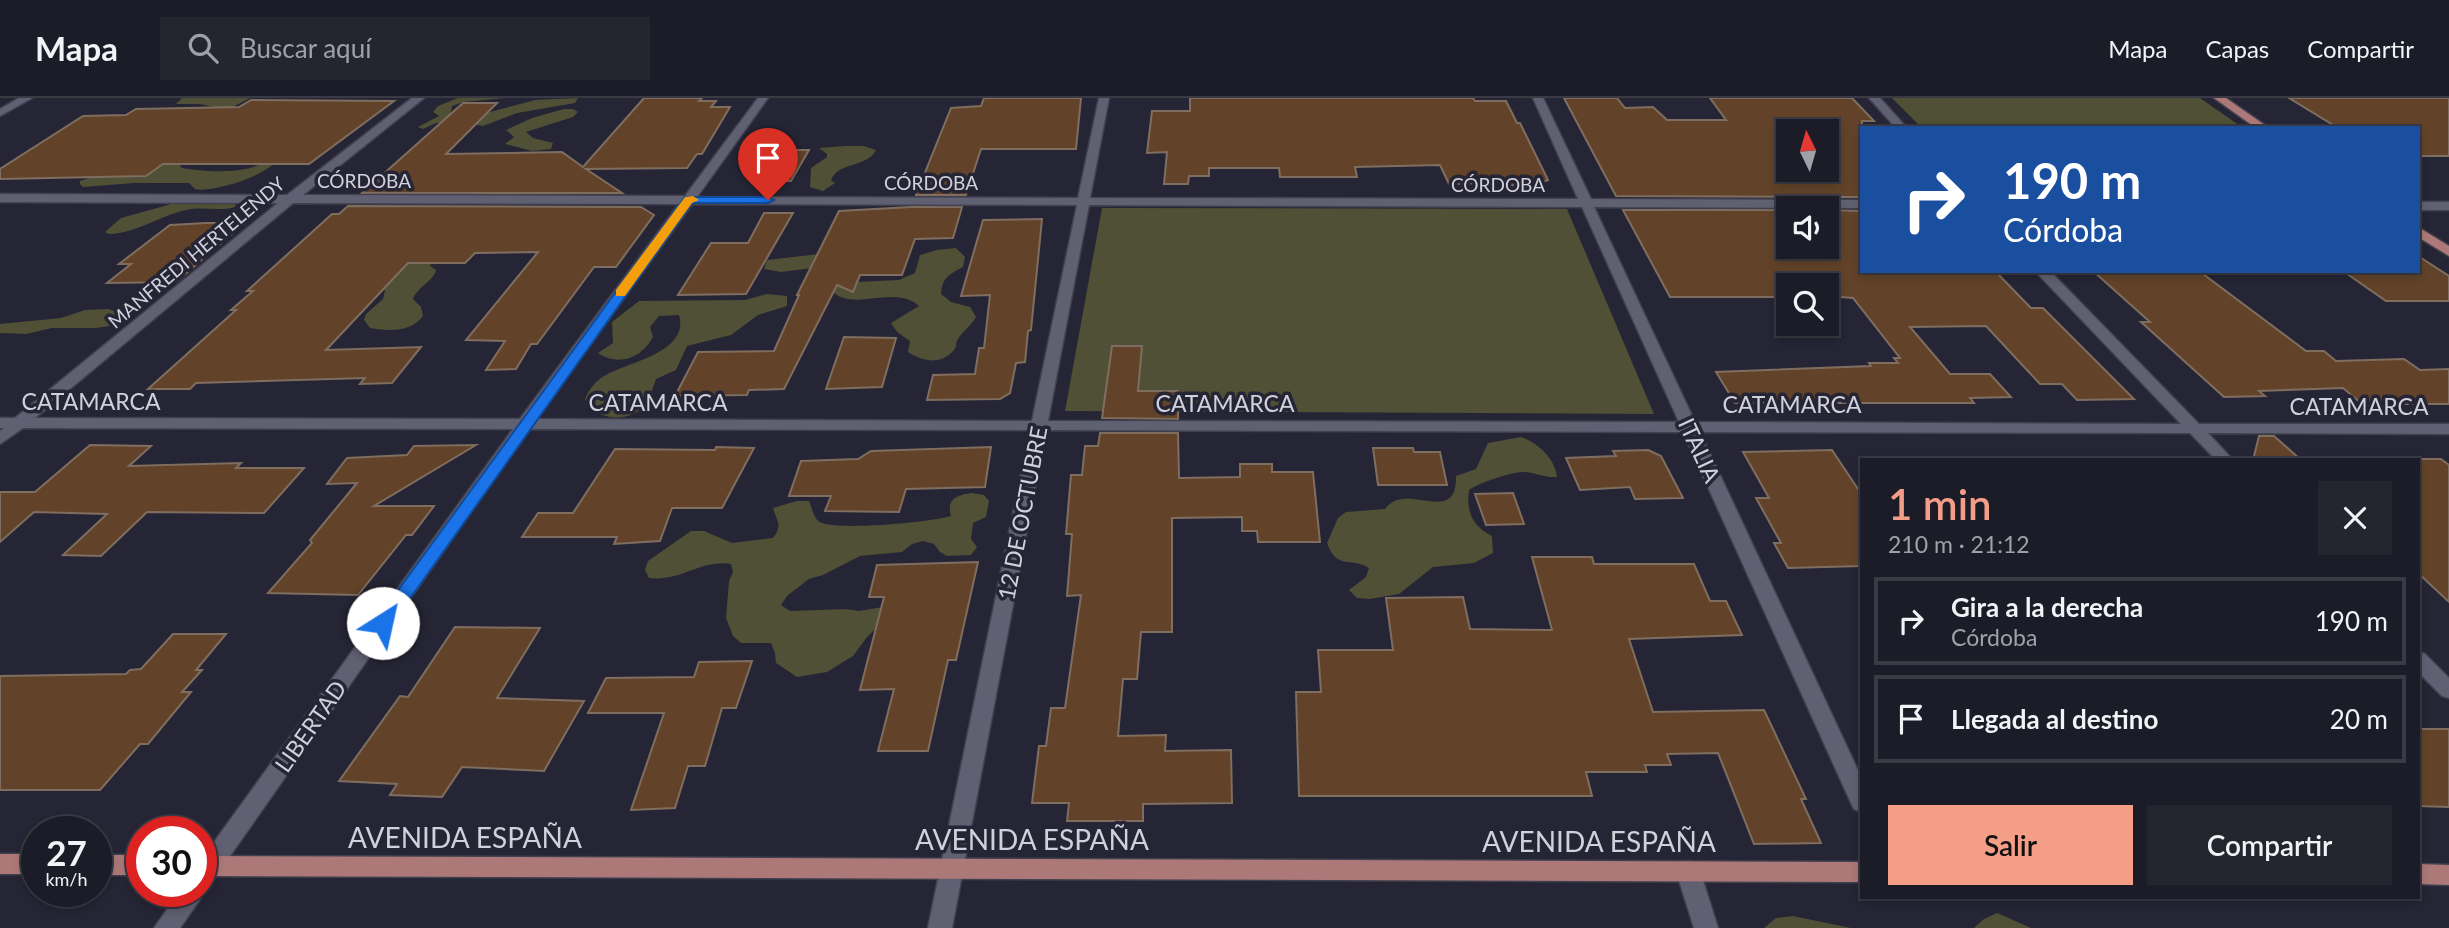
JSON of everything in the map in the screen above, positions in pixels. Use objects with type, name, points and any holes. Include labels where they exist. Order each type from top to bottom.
[{"type":"main road","points":[[2219,98],[2261,126]]},
{"type":"main road","points":[[2420,232],[2449,252]]},
{"type":"main road","points":[[0,864],[21,864]]},
{"type":"main road","name":"AVENIDA ESPAÑA","points":[[217,870],[1860,872]]},
{"type":"main road","points":[[2420,874],[2449,875]]},
{"type":"street","points":[[0,113],[27,98]]},
{"type":"street","name":"MANFREDI HERTELENDY","points":[[0,439],[289,200],[419,98]]},
{"type":"street","name":"LIBERTAD","points":[[217,852],[763,98]]},
{"type":"street","name":"12 DE OCTUBRE","points":[[940,928],[1104,98]]},
{"type":"street","name":"ITALIA","points":[[1538,98],[1860,799]]},
{"type":"street","points":[[1874,98],[1900,126]]},
{"type":"street","name":"CÓRDOBA","points":[[0,198],[1860,204]]},
{"type":"street","points":[[2420,206],[2449,206]]},
{"type":"street","points":[[2044,273],[2223,458]]},
{"type":"street","name":"CATAMARCA","points":[[0,423],[2449,429]]},
{"type":"street","points":[[2420,661],[2449,691]]},
{"type":"street","points":[[1688,871],[1706,928]]},
{"type":"street","points":[[166,928],[181,907]]},
{"type":"green space","points":[[182,98],[250,98],[227,110],[200,104],[176,104]]},
{"type":"green space","points":[[458,98],[505,98],[463,102],[452,106],[450,117],[471,117],[535,100],[578,98],[575,103],[517,113],[483,126],[463,122],[436,123],[423,129],[418,127],[439,116],[433,112],[438,106]]},
{"type":"green space","points":[[1892,98],[2200,98],[2240,126],[1920,126]]},
{"type":"green space","points":[[564,109],[578,112],[573,117],[526,132],[533,138],[553,143],[551,149],[532,151],[505,144],[514,137],[506,130],[532,118]]},
{"type":"green space","points":[[864,146],[876,150],[866,160],[840,170],[831,180],[835,183],[823,191],[810,187],[811,168],[827,157],[819,148]]},
{"type":"green space","points":[[163,162],[178,163],[182,168],[214,171],[238,170],[268,162],[273,164],[248,179],[213,189],[195,189],[189,183],[83,187],[80,184],[80,181],[97,175],[128,177]]},
{"type":"green space","points":[[175,203],[236,203],[235,207],[186,210],[129,231],[109,234],[105,232],[121,218]]},
{"type":"green space","points":[[1102,208],[1567,209],[1654,414],[1065,411]]},
{"type":"green space","points":[[956,248],[965,257],[963,267],[947,277],[941,294],[951,302],[970,307],[976,317],[960,336],[954,350],[937,360],[925,360],[908,352],[910,341],[897,332],[891,323],[919,306],[909,300],[886,297],[852,300],[842,297],[833,292],[820,267],[781,272],[764,269],[767,260],[828,253],[856,282],[899,280],[915,273],[920,255]]},
{"type":"green space","points":[[347,258],[432,262],[430,266],[436,270],[434,274],[413,299],[421,307],[423,316],[418,322],[405,328],[370,328],[364,320],[366,314],[383,299],[385,290]]},
{"type":"green space","points":[[767,294],[787,296],[787,306],[758,315],[731,335],[687,346],[676,370],[656,379],[647,402],[638,411],[622,417],[604,416],[596,412],[585,399],[593,385],[602,377],[655,354],[675,338],[680,328],[679,315],[659,316],[650,327],[653,337],[636,355],[621,360],[598,353],[613,343],[612,322],[639,301],[745,300]]},
{"type":"green space","points":[[108,309],[121,313],[123,324],[96,328],[52,328],[26,334],[0,333],[0,324],[61,318],[85,310]]},
{"type":"green space","points":[[1521,437],[1545,452],[1556,470],[1557,477],[1518,472],[1487,481],[1469,490],[1472,517],[1480,528],[1492,536],[1493,553],[1474,563],[1433,567],[1399,594],[1370,599],[1357,598],[1349,590],[1366,577],[1369,568],[1340,560],[1331,552],[1327,543],[1338,518],[1346,512],[1385,509],[1394,501],[1405,499],[1440,502],[1448,499],[1454,491],[1456,476],[1476,469],[1488,443]]},
{"type":"green space","points":[[962,495],[984,495],[989,501],[986,517],[973,523],[971,539],[977,547],[971,555],[947,556],[934,544],[923,541],[912,544],[902,552],[860,556],[823,575],[809,579],[787,596],[781,605],[790,611],[859,611],[901,604],[867,637],[853,656],[827,672],[797,677],[776,663],[771,643],[741,643],[733,636],[726,618],[729,581],[733,572],[731,564],[720,563],[660,578],[649,578],[645,570],[648,561],[691,531],[704,531],[732,543],[773,538],[778,526],[773,508],[797,501],[809,501],[816,519],[827,524],[882,525],[951,516],[951,502]]},
{"type":"green space","points":[[1997,913],[2031,928],[1974,928]]},
{"type":"green space","points":[[1793,916],[1851,928],[1764,928],[1776,918]]},
{"type":"building","points":[[644,98],[702,98],[699,101],[716,101],[711,107],[730,107],[702,154],[697,154],[687,168],[586,169],[622,193],[362,193],[463,103],[497,103],[446,154],[562,152],[583,167]]},
{"type":"building","points":[[984,98],[1081,98],[1076,149],[981,149],[966,195],[916,195],[951,108],[981,106]]},
{"type":"building","points":[[1190,98],[1473,98],[1475,101],[1506,101],[1548,180],[1534,186],[1508,185],[1508,182],[1449,184],[1440,165],[1355,167],[1357,177],[1280,177],[1279,168],[1209,168],[1209,176],[1189,176],[1188,184],[1164,184],[1167,152],[1147,153],[1152,111],[1190,111]]},
{"type":"building","points":[[1564,98],[1617,98],[1625,108],[1653,107],[1667,120],[1726,120],[1710,98],[1852,98],[1874,121],[1862,121],[1860,197],[1616,196]]},
{"type":"building","points":[[2289,98],[2449,98],[2449,156],[2420,156],[2420,126],[2335,126]]},
{"type":"building","points":[[251,100],[394,101],[309,164],[163,164],[146,176],[0,179],[0,169],[83,116],[126,115],[136,109],[239,107]]},
{"type":"building","points":[[777,150],[809,150],[791,181],[758,181]]},
{"type":"building","points":[[348,206],[641,207],[654,215],[616,267],[594,267],[537,344],[531,344],[516,369],[486,370],[505,341],[466,340],[538,252],[475,253],[465,263],[408,263],[326,350],[421,347],[392,383],[360,384],[365,378],[196,383],[190,389],[148,389],[236,310],[231,310],[253,291],[247,291],[332,214],[339,214]]},
{"type":"building","points":[[962,207],[953,238],[915,239],[902,275],[860,275],[853,292],[837,285],[784,389],[749,390],[747,395],[675,396],[698,352],[774,351],[797,295],[839,211]]},
{"type":"building","points":[[1623,210],[1776,210],[1776,259],[1839,259],[1839,210],[1860,211],[1860,273],[1997,273],[2031,308],[2043,308],[2134,399],[2077,400],[2062,384],[2040,384],[1986,326],[1910,327],[1950,374],[1990,374],[2011,397],[1970,398],[1974,403],[1735,403],[1716,372],[1871,366],[1869,363],[1898,363],[1894,358],[1900,358],[1853,298],[1839,297],[1839,273],[1776,273],[1776,297],[1670,297]]},
{"type":"building","points":[[764,213],[793,213],[746,294],[678,295],[711,243],[748,243]]},
{"type":"building","points":[[1042,219],[1031,330],[1028,331],[1025,362],[1016,363],[1010,393],[1000,399],[927,400],[933,375],[975,374],[979,348],[984,348],[990,295],[961,296],[983,220]]},
{"type":"building","points":[[245,223],[176,282],[107,283],[131,264],[119,264],[170,225]]},
{"type":"building","points":[[2420,257],[2449,276],[2449,301],[2386,301],[2346,273],[2420,273]]},
{"type":"building","points":[[2095,273],[2202,273],[2306,351],[2324,351],[2336,361],[2404,359],[2420,370],[2449,369],[2449,404],[2362,404],[2343,388],[2259,391],[2265,396],[2224,397],[2141,322],[2150,322]]},
{"type":"building","points":[[844,337],[896,338],[882,387],[826,389]]},
{"type":"building","points":[[1112,346],[1142,346],[1138,391],[1178,391],[1178,419],[1102,418]]},
{"type":"building","points":[[1100,433],[1178,433],[1179,478],[1240,477],[1240,464],[1272,464],[1272,472],[1313,472],[1320,542],[1258,542],[1257,531],[1242,531],[1242,517],[1172,518],[1172,632],[1141,632],[1137,679],[1123,679],[1118,736],[1166,735],[1165,751],[1231,750],[1232,803],[1143,804],[1143,821],[1067,821],[1069,803],[1032,803],[1039,746],[1046,746],[1051,708],[1065,708],[1081,595],[1067,596],[1072,534],[1066,534],[1071,475],[1082,475],[1085,446],[1098,446]]},
{"type":"building","points":[[2259,436],[2274,436],[2299,458],[2254,458]]},
{"type":"building","points":[[90,445],[151,446],[129,466],[241,463],[236,468],[304,468],[264,513],[147,512],[101,556],[63,555],[107,514],[34,512],[0,542],[0,492],[35,492]]},
{"type":"building","points":[[476,445],[374,506],[434,506],[412,535],[406,535],[358,595],[268,593],[312,543],[310,540],[357,483],[327,484],[347,458],[407,455],[414,446]]},
{"type":"building","points":[[716,447],[754,448],[722,508],[672,508],[660,541],[614,544],[617,537],[522,537],[538,513],[573,513],[615,449],[715,450]]},
{"type":"building","points":[[991,447],[985,487],[906,489],[899,512],[825,511],[831,496],[789,496],[801,461],[858,459],[871,451]]},
{"type":"building","points":[[1373,448],[1413,448],[1414,452],[1440,452],[1447,485],[1378,485]]},
{"type":"building","points":[[1648,450],[1661,456],[1683,498],[1635,499],[1630,487],[1580,490],[1566,458],[1616,456],[1613,451]]},
{"type":"building","points":[[1832,450],[1860,492],[1860,566],[1788,568],[1774,543],[1781,543],[1756,498],[1769,498],[1743,452]]},
{"type":"building","points":[[2420,459],[2441,459],[2449,465],[2449,602],[2420,575]]},
{"type":"building","points":[[1513,493],[1524,524],[1486,525],[1475,494]]},
{"type":"building","points":[[1532,557],[1592,557],[1594,564],[1694,564],[1710,601],[1726,601],[1742,635],[1629,639],[1653,712],[1764,710],[1806,799],[1801,799],[1821,843],[1754,844],[1718,753],[1667,754],[1671,765],[1645,765],[1647,772],[1586,772],[1592,796],[1299,796],[1296,692],[1321,692],[1318,650],[1393,650],[1386,598],[1463,597],[1470,629],[1552,630]]},
{"type":"building","points":[[978,562],[956,660],[948,660],[928,751],[878,751],[894,689],[860,690],[884,597],[869,597],[877,565]]},
{"type":"building","points":[[455,627],[540,628],[497,698],[584,701],[544,771],[462,767],[442,797],[390,795],[397,784],[339,781],[400,696],[408,697]]},
{"type":"building","points":[[173,634],[226,634],[196,670],[202,670],[182,692],[191,692],[148,744],[140,744],[100,790],[0,790],[0,676],[126,674],[130,670],[141,669]]},
{"type":"building","points":[[752,661],[736,708],[722,708],[705,766],[688,766],[675,808],[631,810],[664,713],[588,713],[606,678],[694,677],[699,662]]},
{"type":"building","points":[[2420,729],[2449,729],[2449,807],[2420,806]]},
{"type":"slow traffic","points":[[620,293],[689,200],[693,200]]},
{"type":"route","points":[[383,623],[689,200],[768,200]]}]
